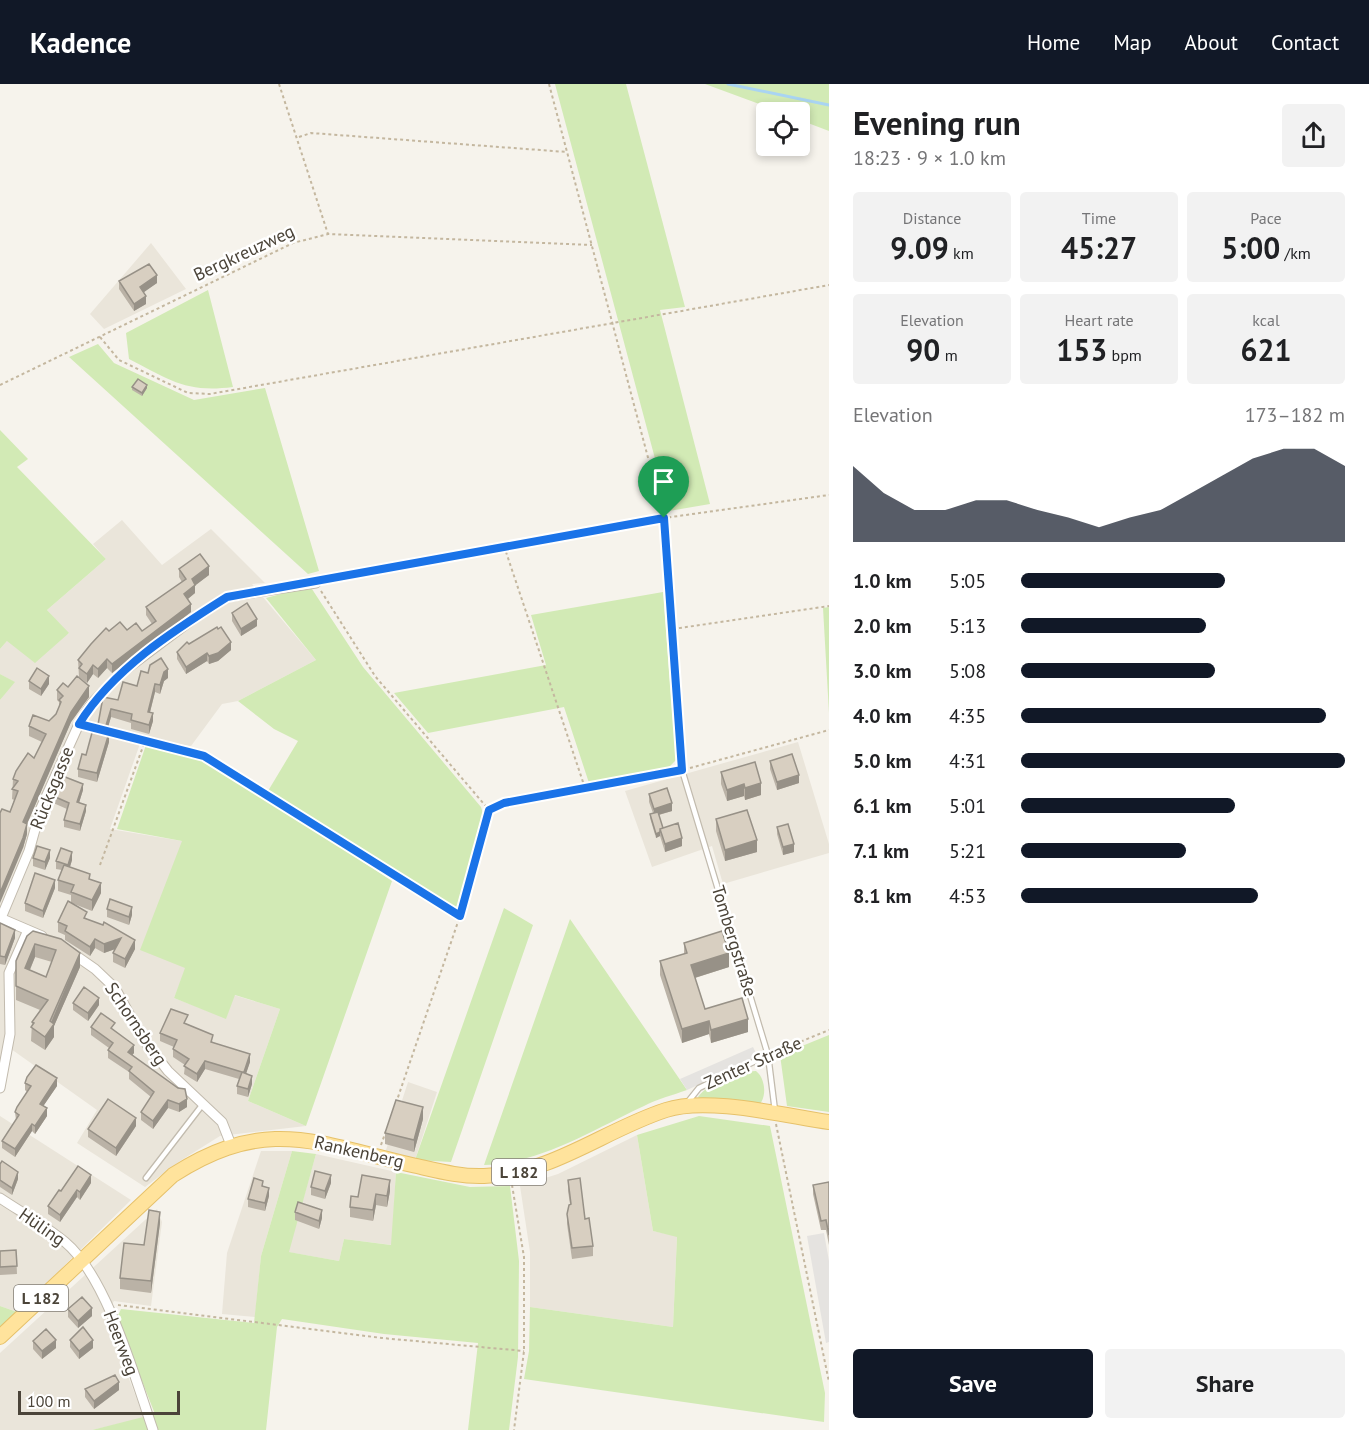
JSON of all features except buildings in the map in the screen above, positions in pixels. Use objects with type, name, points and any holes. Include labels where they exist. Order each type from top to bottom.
[{"type":"main road","name":"Rankenberg","points":[[0,1337],[173,1175],[201,1157],[231,1145],[260,1138],[300,1139],[450,1173],[482,1176],[510,1174],[536,1168],[668,1109],[713,1106],[775,1115]]},
{"type":"main road","name":"L 182","points":[[775,1115],[829,1122]]},
{"type":"street","name":"Rücksgasse","points":[[1,918],[29,851],[41,808],[79,724],[92,703],[125,670],[193,619],[227,597],[316,582]]},
{"type":"street","name":"Schornsberg","points":[[1,918],[59,945],[95,969],[115,988],[143,1039],[168,1071],[222,1122],[231,1145]]},
{"type":"street","points":[[0,1088],[10,1034],[9,973],[28,930]]},
{"type":"street","name":"Hüling","points":[[0,1198],[66,1242],[82,1260]]},
{"type":"street","name":"Heerweg","points":[[82,1260],[106,1304],[153,1430]]},
{"type":"lane","name":"Tombergstraße","points":[[682,770],[768,1055],[775,1115]]},
{"type":"lane","name":"Zenter Straße","points":[[686,1106],[699,1088],[768,1055]]},
{"type":"lane","points":[[146,1178],[203,1104]]},
{"type":"path","points":[[279,84],[299,137],[328,234]]},
{"type":"path","points":[[549,84],[664,518],[682,770]]},
{"type":"path","points":[[299,137],[310,133],[567,152]]},
{"type":"path","name":"Bergkreuzweg","points":[[0,385],[293,243],[328,234],[592,245]]},
{"type":"path","points":[[100,337],[118,360],[188,393],[210,394],[829,285]]},
{"type":"path","points":[[489,810],[375,676],[316,582],[664,518],[829,495]]},
{"type":"path","points":[[504,546],[585,788]]},
{"type":"path","points":[[673,629],[829,606]]},
{"type":"path","points":[[101,730],[204,756],[460,916]]},
{"type":"path","points":[[392,1113],[460,916],[489,810],[504,803],[682,770],[829,730]]},
{"type":"path","points":[[100,865],[145,741]]},
{"type":"path","name":"Zenter Straße","points":[[768,1055],[829,1030]]},
{"type":"path","points":[[775,1115],[829,1382]]},
{"type":"path","points":[[377,1156],[388,1124]]},
{"type":"path","points":[[510,1174],[524,1257],[524,1352],[514,1430]]},
{"type":"path","points":[[106,1304],[381,1338],[524,1352]]},
{"type":"shaded area","points":[[151,243],[186,289],[104,329],[90,314]]},
{"type":"shaded area","points":[[122,520],[162,565],[211,529],[265,583],[252,584],[316,660],[238,701],[222,704],[191,746],[142,738],[110,829],[182,841],[186,968],[174,998],[226,1018],[234,995],[280,1009],[248,1101],[306,1126],[220,1136],[180,1161],[145,1187],[77,1143],[97,1110],[4,1044],[0,1078],[0,700],[14,682],[0,674],[0,649],[7,641],[69,634],[47,610],[106,559],[93,544]]},
{"type":"shaded area","points":[[798,742],[829,844],[829,853],[723,884],[712,846],[652,867],[625,791]]},
{"type":"shaded area","points":[[753,1047],[758,1057],[687,1090],[680,1079]]},
{"type":"shaded area","points":[[408,1082],[437,1092],[415,1160],[385,1153]]},
{"type":"shaded area","points":[[0,1116],[131,1200],[17,1312],[0,1306]]},
{"type":"shaded area","points":[[637,1135],[653,1231],[677,1236],[673,1327],[530,1307],[530,1252],[520,1186],[558,1174]]},
{"type":"shaded area","points":[[261,1151],[292,1151],[261,1256],[255,1317],[222,1314],[227,1253]]},
{"type":"shaded area","points":[[316,1154],[396,1172],[392,1245],[344,1239],[339,1261],[288,1252]]},
{"type":"shaded area","points":[[157,1209],[162,1222],[151,1306],[114,1301],[105,1316],[144,1418],[92,1430],[0,1430],[0,1353]]},
{"type":"shaded area","points":[[824,1233],[829,1261],[829,1342],[826,1343],[807,1236]]},
{"type":"green space","points":[[555,84],[626,84],[685,307],[660,310],[710,504],[669,511]]},
{"type":"green space","points":[[705,84],[829,84],[829,131],[810,124],[810,102],[756,103]]},
{"type":"green space","points":[[208,290],[233,387],[190,386],[168,379],[129,359],[126,333]]},
{"type":"green space","points":[[98,344],[114,363],[194,400],[265,388],[319,571],[308,574],[69,357]]},
{"type":"green space","points":[[0,430],[28,459],[17,467],[106,559],[47,610],[69,633],[35,663],[7,641],[0,649]]},
{"type":"green space","points":[[310,586],[363,667],[481,807],[485,820],[457,909],[268,791],[298,741],[274,729],[238,701],[316,660],[266,598]]},
{"type":"green space","points":[[663,592],[676,760],[667,769],[589,783],[564,707],[428,733],[394,693],[546,665],[531,615]]},
{"type":"green space","points":[[829,607],[829,713],[823,608]]},
{"type":"green space","points":[[0,674],[15,682],[0,700]]},
{"type":"green space","points":[[146,745],[203,761],[243,783],[392,881],[306,1126],[248,1101],[280,1009],[235,995],[226,1019],[174,998],[185,968],[140,950],[182,841],[117,829]]},
{"type":"green space","points":[[504,908],[533,925],[451,1162],[415,1160]]},
{"type":"green space","points":[[570,919],[687,1090],[660,1099],[547,1152],[506,1163],[484,1165]]},
{"type":"green space","points":[[829,1035],[829,1112],[787,1106],[780,1055]]},
{"type":"green space","points":[[756,1071],[764,1087],[764,1096],[760,1104],[701,1100],[698,1097],[703,1091],[724,1078]]},
{"type":"green space","points":[[699,1116],[770,1126],[825,1393],[824,1422],[524,1379],[529,1351],[530,1307],[673,1327],[677,1237],[653,1231],[637,1135]]},
{"type":"green space","points":[[292,1151],[316,1154],[289,1252],[339,1261],[344,1239],[391,1245],[396,1172],[470,1187],[510,1186],[519,1261],[518,1357],[509,1430],[468,1430],[478,1343],[384,1334],[282,1319],[277,1327],[266,1430],[92,1430],[155,1414],[117,1318],[121,1309],[254,1323],[261,1256]]},
{"type":"green space","points":[[0,1306],[17,1312],[0,1328]]},
{"type":"waterway","points":[[728,84],[829,105]]},
{"type":"route","points":[[664,518],[682,770],[504,803],[489,810],[460,916],[204,756],[79,724],[92,703],[125,670],[193,619],[227,597],[664,518]]}]
